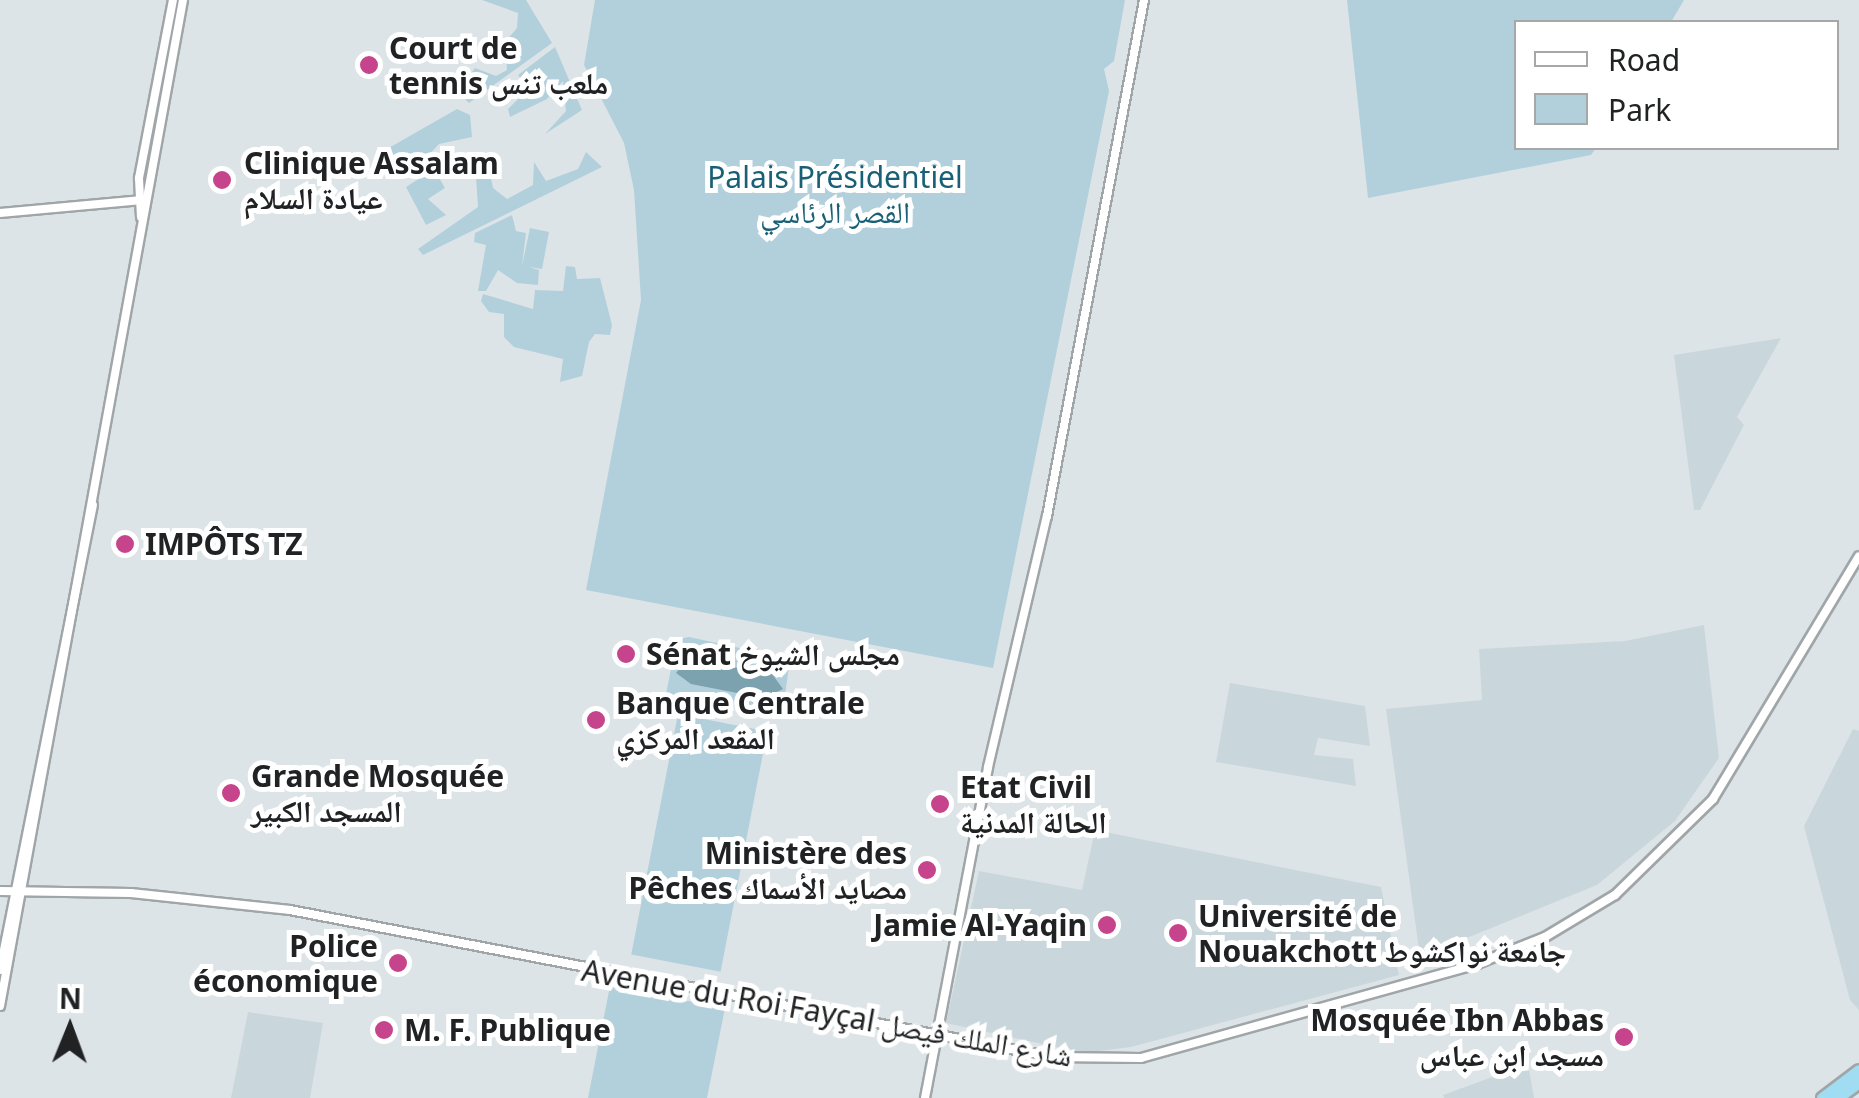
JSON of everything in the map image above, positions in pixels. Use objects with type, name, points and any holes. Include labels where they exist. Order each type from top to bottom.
[{"type":"highway","points":[[1822,1098],[1859,1070]]},
{"type":"highway","points":[[1837,1098],[1859,1082]]},
{"type":"street","points":[[0,970],[93,506],[143,221],[142,200],[173,0]]},
{"type":"street","points":[[142,200],[184,0]]},
{"type":"street","points":[[925,1098],[988,767],[1047,516],[1144,0]]},
{"type":"street","points":[[0,212],[142,200]]},
{"type":"street","name":"Avenue du Roi Fayçal شارع الملك فيصل","points":[[0,891],[290,910],[935,1036],[1078,1060],[1141,1058],[1464,968],[1545,937],[1614,895],[1702,812],[1859,556]]},
{"type":"street","points":[[0,1006],[18,890]]},
{"type":"shaded area","points":[[1781,338],[1737,417],[1744,425],[1700,510],[1694,510],[1674,355]]},
{"type":"shaded area","points":[[1704,625],[1719,758],[1675,821],[1597,885],[1420,957],[1386,709],[1482,700],[1479,649],[1625,641]]},
{"type":"shaded area","points":[[687,659],[772,674],[783,689],[763,698],[691,684],[676,673]]},
{"type":"shaded area","points":[[1230,683],[1365,706],[1370,746],[1318,738],[1314,755],[1353,759],[1356,786],[1216,762]]},
{"type":"shaded area","points":[[1853,729],[1859,731],[1859,1010],[1850,1000],[1804,826]]},
{"type":"shaded area","name":"Université de Nouakchott جامعة نواكشوط","points":[[1095,830],[1381,887],[1399,975],[1131,1047],[1083,1053],[946,1023],[979,871],[1082,890]]},
{"type":"shaded area","points":[[248,1012],[323,1023],[310,1098],[231,1098]]},
{"type":"shaded area","points":[[1528,1064],[1534,1098],[1444,1098],[1443,1095]]},
{"type":"green space","points":[[482,0],[526,0],[552,43],[469,103],[448,82],[464,83],[475,68],[496,76],[507,70],[505,42],[517,28],[518,13]]},
{"type":"green space","name":"Palais Présidentiel القصر الرئاسي","points":[[595,0],[1125,0],[1114,61],[1104,69],[1109,91],[993,668],[586,590],[641,300],[634,190],[624,143],[584,65]]},
{"type":"green space","points":[[1347,0],[1684,0],[1672,20],[1514,20],[1514,150],[1595,150],[1591,155],[1368,198]]},
{"type":"green space","points":[[555,47],[582,110],[545,134],[566,111],[563,81],[547,99],[510,117],[508,109],[528,89],[518,75]]},
{"type":"green space","points":[[457,109],[470,115],[472,137],[439,144],[420,164],[393,165],[387,149]]},
{"type":"green space","points":[[586,152],[602,167],[423,255],[418,249],[478,207],[476,177],[490,174],[493,188],[507,199],[533,185],[534,162],[546,181],[578,169]]},
{"type":"green space","points":[[434,169],[445,188],[428,199],[446,215],[426,225],[406,187]]},
{"type":"green space","points":[[512,215],[516,231],[526,233],[522,266],[530,228],[549,232],[542,269],[529,267],[539,270],[538,285],[517,283],[498,270],[486,291],[478,291],[486,245],[474,242],[475,233]]},
{"type":"green space","points":[[566,266],[575,267],[577,279],[600,278],[612,325],[610,335],[595,334],[589,342],[582,376],[560,382],[563,359],[514,347],[504,337],[504,314],[489,312],[481,301],[483,294],[533,309],[535,290],[563,291]]},
{"type":"green space","points":[[689,637],[790,659],[782,717],[666,694],[677,639]]},
{"type":"green space","points":[[678,714],[767,731],[721,972],[631,954]]},
{"type":"green space","points":[[610,986],[725,1008],[707,1098],[588,1098]]},
{"type":"place","name":"Court de tennis ملعب تنس","points":[[369,65]]},
{"type":"place","name":"Clinique Assalam عيادة السلام","points":[[222,180]]},
{"type":"place","name":"IMPÔTS TZ","points":[[125,544]]},
{"type":"place","name":"Sénat مجلس الشيوخ","points":[[626,654]]},
{"type":"place","name":"Banque Centrale المقعد المركزي","points":[[596,720]]},
{"type":"place","name":"Grande Mosquée المسجد الكبير","points":[[231,793]]},
{"type":"place","name":"Etat Civil الحالة المدنية","points":[[940,804]]},
{"type":"place","name":"Ministère des Pêches مصايد الأسماك","points":[[927,870]]},
{"type":"place","name":"Jamie Al-Yaqin","points":[[1107,925]]},
{"type":"place","name":"Université de Nouakchott جامعة نواكشوط","points":[[1178,933]]},
{"type":"place","name":"Police économique","points":[[398,963]]},
{"type":"place","name":"M. F. Publique","points":[[384,1030]]},
{"type":"place","name":"Mosquée Ibn Abbas مسجد ابن عباس","points":[[1624,1037]]}]
